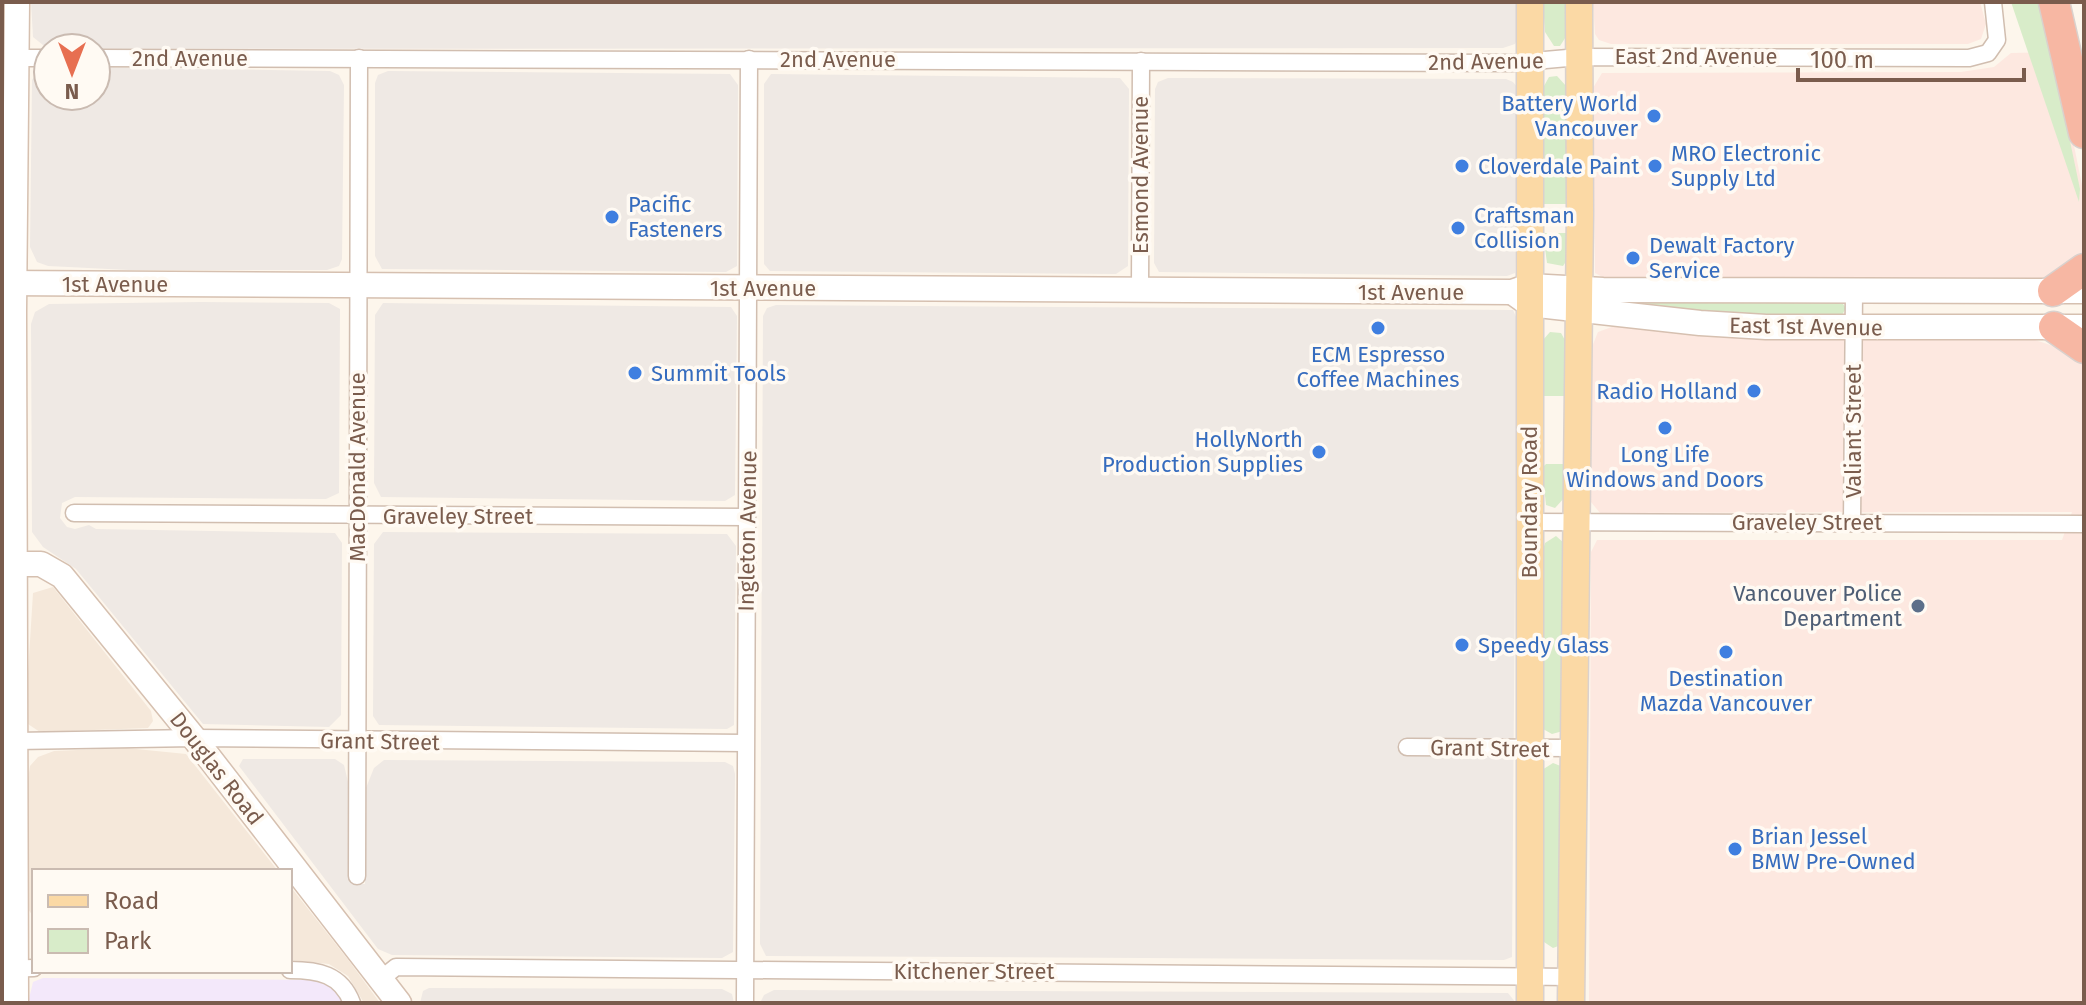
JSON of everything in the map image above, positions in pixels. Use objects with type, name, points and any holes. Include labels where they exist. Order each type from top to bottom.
[{"type":"highway","points":[[2054,2],[2084,133]]},
{"type":"highway","points":[[2053,291],[2084,269]]},
{"type":"highway","points":[[2069,327],[2084,348]]},
{"type":"main road","name":"Boundary Road","points":[[1529,990],[1530,522],[1523,294],[1530,2]]},
{"type":"main road","points":[[1571,990],[1579,299],[1579,2]]},
{"type":"street","points":[[16,1003],[15,564],[8,283],[17,2]]},
{"type":"street","name":"East 2nd Avenue","points":[[1579,57],[1969,58],[1988,53],[1997,40],[1999,29],[1993,2]]},
{"type":"street","name":"2nd Avenue","points":[[112,58],[1530,61],[1579,57]]},
{"type":"street","points":[[16,58],[32,58]]},
{"type":"street","name":"MacDonald Avenue","points":[[357,876],[356,285],[359,58]]},
{"type":"street","name":"Ingleton Avenue","points":[[745,1003],[749,59]]},
{"type":"street","name":"Esmond Avenue","points":[[1140,290],[1141,61]]},
{"type":"street","name":"1st Avenue","points":[[8,283],[1523,294]]},
{"type":"street","name":"East 1st Avenue","points":[[1579,299],[1854,291],[2084,291]]},
{"type":"street","name":"Valiant Street","points":[[1852,523],[1854,291]]},
{"type":"street","name":"East 1st Avenue","points":[[1523,294],[1579,299],[1700,323],[2069,327]]},
{"type":"street","name":"Graveley Street","points":[[74,513],[746,517]]},
{"type":"street","name":"Graveley Street","points":[[1530,522],[2084,524]]},
{"type":"street","name":"Douglas Road","points":[[15,564],[41,564],[62,576],[194,738],[399,1003]]},
{"type":"street","name":"Grant Street","points":[[16,741],[194,738],[745,743]]},
{"type":"street","name":"Grant Street","points":[[1407,747],[1574,748]]},
{"type":"street","name":"Kitchener Street","points":[[381,979],[396,967],[745,971],[1571,990]]},
{"type":"street","points":[[292,970],[327,974],[346,989],[352,1003]]},
{"type":"shaded area","points":[[31,2],[1519,2],[1519,35],[1515,44],[1503,48],[112,49],[112,32],[33,32]]},
{"type":"shaded area","points":[[1593,2],[1980,2],[1986,24],[1981,39],[1968,44],[1611,44],[1599,40],[1595,34]]},
{"type":"shaded area","points":[[2055,52],[2084,195],[2084,254],[2078,265],[2063,275],[2029,280],[1608,280],[1595,273],[1593,88],[1602,73],[1961,72],[1994,67],[2011,53]]},
{"type":"shaded area","points":[[112,67],[330,71],[339,75],[344,85],[342,259],[339,266],[327,270],[129,270],[48,266],[37,262],[30,247],[32,80],[32,112],[112,112]]},
{"type":"shaded area","points":[[388,71],[730,74],[738,85],[737,266],[726,272],[382,269],[375,256],[375,83],[378,75]]},
{"type":"shaded area","points":[[771,74],[1120,78],[1129,89],[1128,266],[1116,274],[770,271],[764,264],[764,84]]},
{"type":"shaded area","points":[[1168,78],[1506,79],[1513,82],[1518,88],[1515,273],[1507,276],[1159,272],[1154,263],[1155,89],[1158,82]]},
{"type":"shaded area","points":[[329,303],[340,309],[339,493],[326,499],[75,497],[62,503],[60,518],[67,527],[75,529],[89,525],[96,529],[335,533],[342,543],[341,715],[329,727],[203,724],[76,569],[43,547],[32,532],[31,324],[35,312],[49,304]]},
{"type":"shaded area","points":[[383,303],[731,307],[737,316],[735,495],[725,501],[381,497],[374,483],[375,315]]},
{"type":"shaded area","points":[[776,305],[1513,310],[1517,319],[1512,957],[1504,960],[766,956],[760,944],[763,316],[767,308]]},
{"type":"shaded area","points":[[1617,325],[1746,338],[2032,339],[2084,356],[2084,1003],[1589,1003],[1591,552],[1597,540],[2062,540],[2072,512],[1600,513],[1591,502],[1592,347],[1598,332]]},
{"type":"shaded area","points":[[383,532],[727,534],[736,546],[734,725],[727,729],[379,725],[373,716],[374,544]]},
{"type":"shaded area","points":[[53,587],[151,711],[153,721],[148,728],[40,732],[25,722],[33,593]]},
{"type":"shaded area","points":[[126,748],[186,754],[276,869],[32,869],[32,915],[25,905],[25,799],[30,766],[38,757],[54,751]]},
{"type":"shaded area","points":[[243,759],[335,759],[344,765],[352,799],[352,884],[365,884],[366,788],[374,768],[384,760],[725,762],[733,766],[735,774],[733,952],[722,958],[392,955],[378,949],[239,766]]},
{"type":"shaded area","points":[[292,889],[380,1003],[364,1003],[348,976],[329,964],[292,960]]},
{"type":"shaded area","points":[[43,978],[311,980],[330,986],[344,1003],[28,1003],[33,982]]},
{"type":"shaded area","points":[[429,988],[722,989],[732,994],[734,1003],[420,1003],[423,991]]},
{"type":"shaded area","points":[[774,990],[1508,993],[1516,1003],[760,1003],[764,995]]},
{"type":"green space","points":[[1543,2],[1568,2],[1567,35],[1560,46],[1554,46],[1545,32]]},
{"type":"green space","points":[[2011,2],[2041,2],[2080,189],[2079,202]]},
{"type":"green space","points":[[1557,76],[1567,87],[1568,204],[1543,204],[1544,86],[1549,77]]},
{"type":"green space","points":[[1543,233],[1568,233],[1567,260],[1563,266],[1547,263]]},
{"type":"green space","points":[[1605,302],[1831,302],[1843,304],[1846,308],[1842,315],[1728,316]]},
{"type":"green space","points":[[1550,332],[1561,333],[1566,342],[1564,396],[1543,396],[1543,340]]},
{"type":"green space","points":[[1546,464],[1564,464],[1565,497],[1555,508],[1546,505],[1542,468]]},
{"type":"green space","points":[[1556,536],[1565,544],[1563,731],[1552,734],[1543,729],[1542,554],[1545,543]]},
{"type":"green space","points":[[1553,763],[1563,767],[1561,945],[1553,948],[1541,940],[1542,770]]},
{"type":"place","name":"Battery World Vancouver","points":[[1654,116]]},
{"type":"place","name":"Cloverdale Paint","points":[[1462,166]]},
{"type":"place","name":"MRO Electronic Supply Ltd","points":[[1655,166]]},
{"type":"place","name":"Pacific Fasteners","points":[[612,217]]},
{"type":"place","name":"Craftsman Collision","points":[[1458,228]]},
{"type":"place","name":"Dewalt Factory Service","points":[[1633,258]]},
{"type":"place","name":"ECM Espresso Coffee Machines","points":[[1378,328]]},
{"type":"place","name":"Summit Tools","points":[[635,373]]},
{"type":"place","name":"Radio Holland","points":[[1754,391]]},
{"type":"place","name":"Long Life Windows and Doors","points":[[1665,428]]},
{"type":"place","name":"HollyNorth Production Supplies","points":[[1319,452]]},
{"type":"place","name":"Vancouver Police Department","points":[[1918,606]]},
{"type":"place","name":"Speedy Glass","points":[[1462,645]]},
{"type":"place","name":"Destination Mazda Vancouver","points":[[1726,652]]},
{"type":"place","name":"Brian Jessel BMW Pre-Owned","points":[[1735,849]]}]
